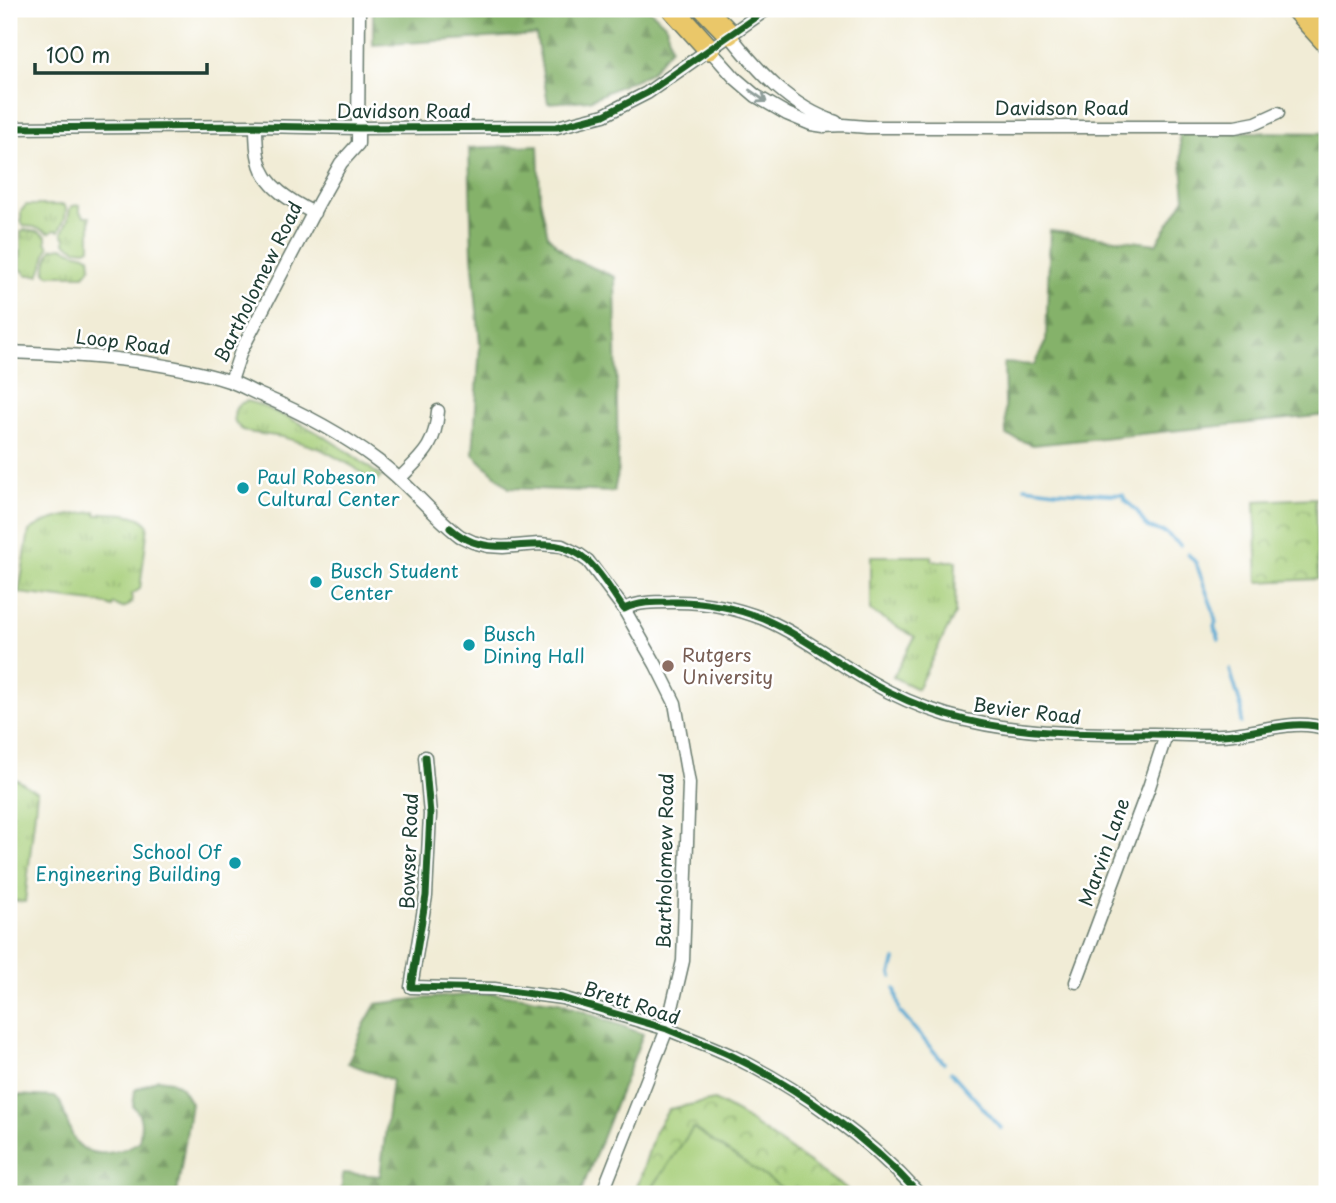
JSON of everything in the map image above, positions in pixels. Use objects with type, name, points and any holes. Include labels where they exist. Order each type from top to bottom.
[{"type":"highway","points":[[673,9],[709,49]]},
{"type":"highway","points":[[705,9],[729,34]]},
{"type":"highway","points":[[1296,9],[1327,43]]},
{"type":"street","name":"Bartholomew Road","points":[[359,9],[358,144],[341,163],[242,351],[231,381],[290,407],[380,462],[460,536],[473,542],[503,547],[550,544],[562,546],[578,554],[596,570],[624,609],[676,704],[689,783],[683,961],[667,1029],[603,1194]]},
{"type":"street","name":"Davidson Road","points":[[9,128],[557,127],[604,115],[646,93],[766,9]]},
{"type":"street","name":"Davidson Road","points":[[729,34],[776,87],[810,112],[842,125]]},
{"type":"street","name":"Davidson Road","points":[[709,49],[735,78],[756,96],[787,114],[824,127],[1235,127],[1256,123],[1278,113]]},
{"type":"street","points":[[256,126],[259,163],[269,182],[314,214]]},
{"type":"street","name":"Loop Road","points":[[9,352],[66,354],[146,363],[231,381]]},
{"type":"street","points":[[399,479],[426,452],[433,439],[438,411]]},
{"type":"street","name":"Bevier Road","points":[[624,609],[637,604],[686,601],[749,614],[794,635],[888,691],[941,713],[978,724],[1084,735],[1224,736],[1300,724],[1327,729]]},
{"type":"street","name":"Marvin Lane","points":[[1076,982],[1166,735]]},
{"type":"street","name":"Bowser Road","points":[[411,987],[426,896],[430,814],[425,757]]},
{"type":"street","name":"Brett Road","points":[[411,987],[494,989],[562,998],[667,1029],[731,1056],[805,1097],[884,1159],[919,1194]]},
{"type":"green space","points":[[373,9],[649,9],[666,25],[671,48],[650,73],[589,100],[548,103],[536,35],[373,45]]},
{"type":"green space","points":[[1179,131],[1327,133],[1327,415],[1033,445],[1006,435],[1004,363],[1034,365],[1046,341],[1050,231],[1156,244],[1185,198]]},
{"type":"green space","points":[[538,145],[540,199],[548,236],[570,258],[615,277],[618,472],[614,492],[509,488],[473,454],[480,344],[472,255],[469,148]]},
{"type":"green space","points":[[26,205],[64,205],[65,218],[59,231],[49,233],[24,226],[21,211]]},
{"type":"green space","points":[[80,205],[80,212],[84,216],[90,216],[90,248],[86,250],[76,249],[65,243],[62,233],[70,208]]},
{"type":"green space","points":[[24,230],[46,236],[49,247],[39,275],[27,275],[21,269],[21,232]]},
{"type":"green space","points":[[62,247],[90,256],[91,267],[84,275],[46,273],[52,249]]},
{"type":"green space","points":[[247,401],[316,432],[343,448],[381,477],[374,484],[354,467],[321,449],[283,437],[241,429],[235,422],[234,414],[240,404]]},
{"type":"green space","points":[[1315,498],[1318,579],[1258,582],[1255,501]]},
{"type":"green space","points":[[96,512],[96,515],[108,513],[134,516],[148,525],[140,589],[132,594],[132,602],[122,608],[114,604],[112,607],[102,603],[19,593],[29,531],[53,519]]},
{"type":"green space","points":[[870,556],[931,556],[932,561],[956,561],[955,614],[917,689],[893,677],[915,637],[870,611]]},
{"type":"green space","points":[[9,775],[37,792],[25,902],[9,900]]},
{"type":"green space","points":[[492,993],[559,1002],[643,1034],[580,1194],[341,1194],[343,1173],[380,1176],[392,1080],[348,1063],[376,1004]]},
{"type":"green space","points":[[158,1079],[171,1081],[181,1087],[191,1103],[177,1194],[9,1194],[9,1120],[17,1095],[55,1097],[60,1102],[77,1143],[91,1152],[107,1153],[139,1142],[141,1123],[133,1106],[135,1090]]},
{"type":"green space","points":[[714,1100],[738,1113],[853,1194],[632,1194],[639,1182],[655,1131],[669,1109]]},
{"type":"green space","points":[[693,1128],[791,1194],[648,1194]]},
{"type":"waterway","points":[[1025,487],[1123,495],[1147,527],[1166,533],[1180,545]]},
{"type":"waterway","points":[[1188,554],[1196,563],[1212,607],[1216,622],[1214,626],[1219,639]]},
{"type":"waterway","points":[[1230,670],[1242,710],[1241,723]]},
{"type":"waterway","points":[[892,977],[895,960]]},
{"type":"waterway","points":[[895,989],[900,1012],[944,1063]]},
{"type":"waterway","points":[[951,1072],[1001,1128]]},
{"type":"cycle path","points":[[9,128],[557,127],[604,115],[647,93],[767,9]]},
{"type":"cycle path","points":[[450,528],[473,542],[488,546],[546,545],[560,546],[574,552],[593,566],[624,609],[646,603],[682,602],[730,608],[764,619],[897,696],[972,722],[1023,730],[1101,734],[1222,735],[1288,725],[1327,729]]},
{"type":"cycle path","points":[[425,757],[430,814],[426,896],[411,987],[494,989],[562,998],[667,1029],[708,1045],[782,1083],[832,1116],[878,1154],[919,1194]]},
{"type":"place","name":"Paul Robeson Cultural Center","points":[[243,488]]},
{"type":"place","name":"Busch Student Center","points":[[316,582]]},
{"type":"place","name":"Busch Dining Hall","points":[[469,645]]},
{"type":"place","name":"Rutgers University","points":[[668,666]]},
{"type":"place","name":"School Of Engineering Building","points":[[235,863]]}]
